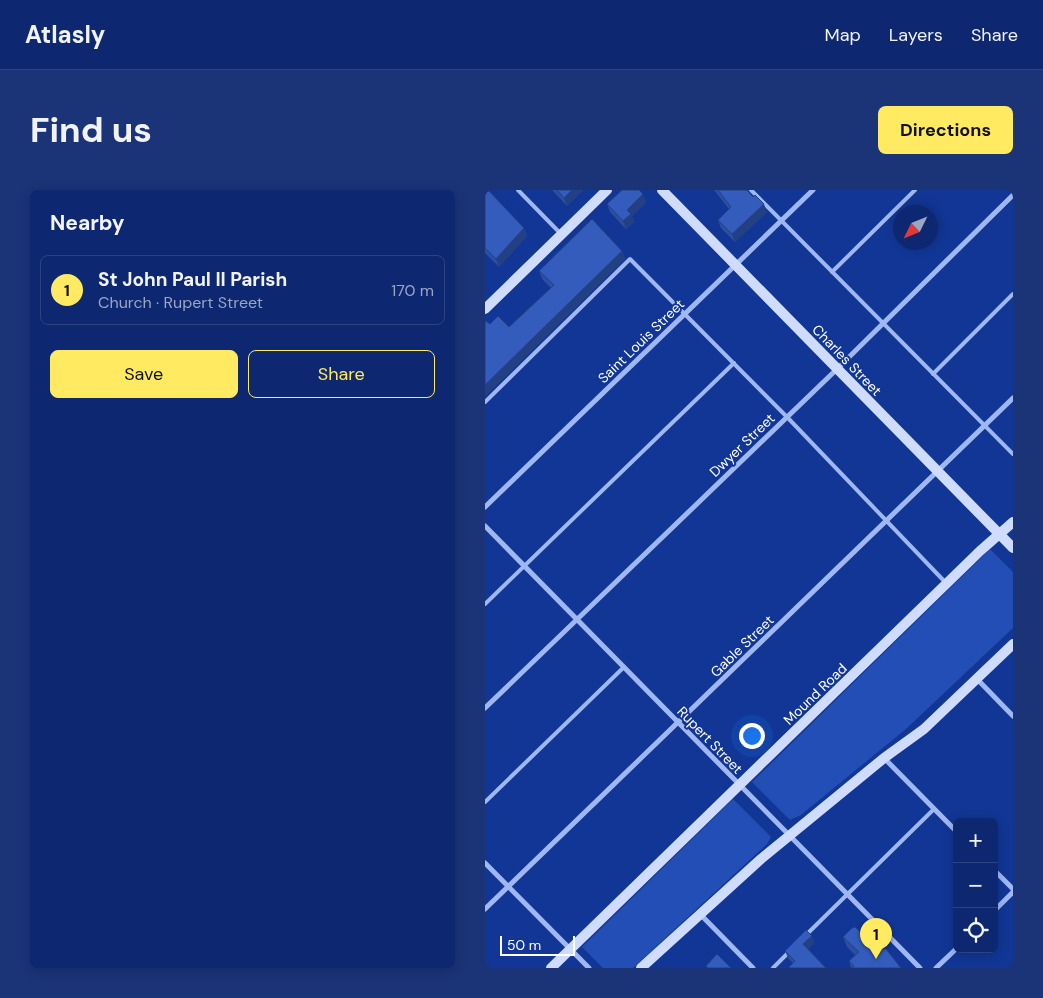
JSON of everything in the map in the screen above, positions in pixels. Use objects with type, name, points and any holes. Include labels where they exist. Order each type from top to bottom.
[{"type":"main road","points":[[485,309],[607,190]]},
{"type":"main road","name":"Charles Street","points":[[662,190],[1013,548]]},
{"type":"main road","name":"Mound Road","points":[[551,968],[1013,522]]},
{"type":"main road","points":[[641,968],[699,913],[789,836],[884,758],[924,730],[1013,644]]},
{"type":"street","name":"Saint Louis Street","points":[[485,507],[813,190]]},
{"type":"street","points":[[1008,190],[1013,195]]},
{"type":"street","name":"Dwyer Street","points":[[485,708],[837,369],[1013,195]]},
{"type":"street","name":"Gable Street","points":[[485,909],[1013,398]]},
{"type":"street","name":"Rupert Street","points":[[485,526],[920,968]]},
{"type":"street","points":[[977,679],[1013,716]]},
{"type":"street","points":[[884,758],[953,828]]},
{"type":"street","points":[[485,863],[589,968]]},
{"type":"street","points":[[997,908],[1013,890],[998,874]]},
{"type":"street","points":[[699,913],[753,968]]},
{"type":"street","points":[[936,968],[953,952]]},
{"type":"lane","points":[[518,190],[561,235]]},
{"type":"lane","points":[[751,190],[1013,454]]},
{"type":"lane","points":[[832,272],[915,190]]},
{"type":"lane","points":[[485,402],[630,259],[787,417],[947,584]]},
{"type":"lane","points":[[933,374],[1013,294]]},
{"type":"lane","points":[[485,604],[734,363]]},
{"type":"lane","points":[[485,802],[623,667]]},
{"type":"lane","points":[[799,941],[934,809]]},
{"type":"lane","points":[[773,968],[793,948]]},
{"type":"shaded area","points":[[990,549],[1013,572],[1013,628],[906,729],[801,815],[790,820],[752,782]]},
{"type":"shaded area","points":[[733,799],[771,837],[767,844],[633,968],[603,968],[582,947]]},
{"type":"building","points":[[488,190],[524,228],[496,259],[485,248],[485,193]]},
{"type":"building","points":[[557,190],[572,190],[564,198]]},
{"type":"building","points":[[622,190],[639,190],[643,194],[627,210],[631,214],[623,221],[607,204]]},
{"type":"building","points":[[718,190],[747,190],[753,197],[755,195],[764,204],[732,234],[718,220],[731,207]]},
{"type":"building","points":[[592,219],[622,251],[485,385],[485,322],[490,324],[498,316],[509,327],[554,285],[539,271]]},
{"type":"building","points":[[855,927],[870,941],[872,939],[881,948],[886,949],[901,968],[852,968],[854,966],[849,961],[859,952],[843,937]]},
{"type":"building","points":[[806,930],[812,936],[803,944],[826,968],[789,967],[795,961],[785,951]]},
{"type":"building","points":[[717,954],[731,968],[708,968],[706,966]]},
{"type":"place","name":"St John Paul II Parish","points":[[876,959]]}]
